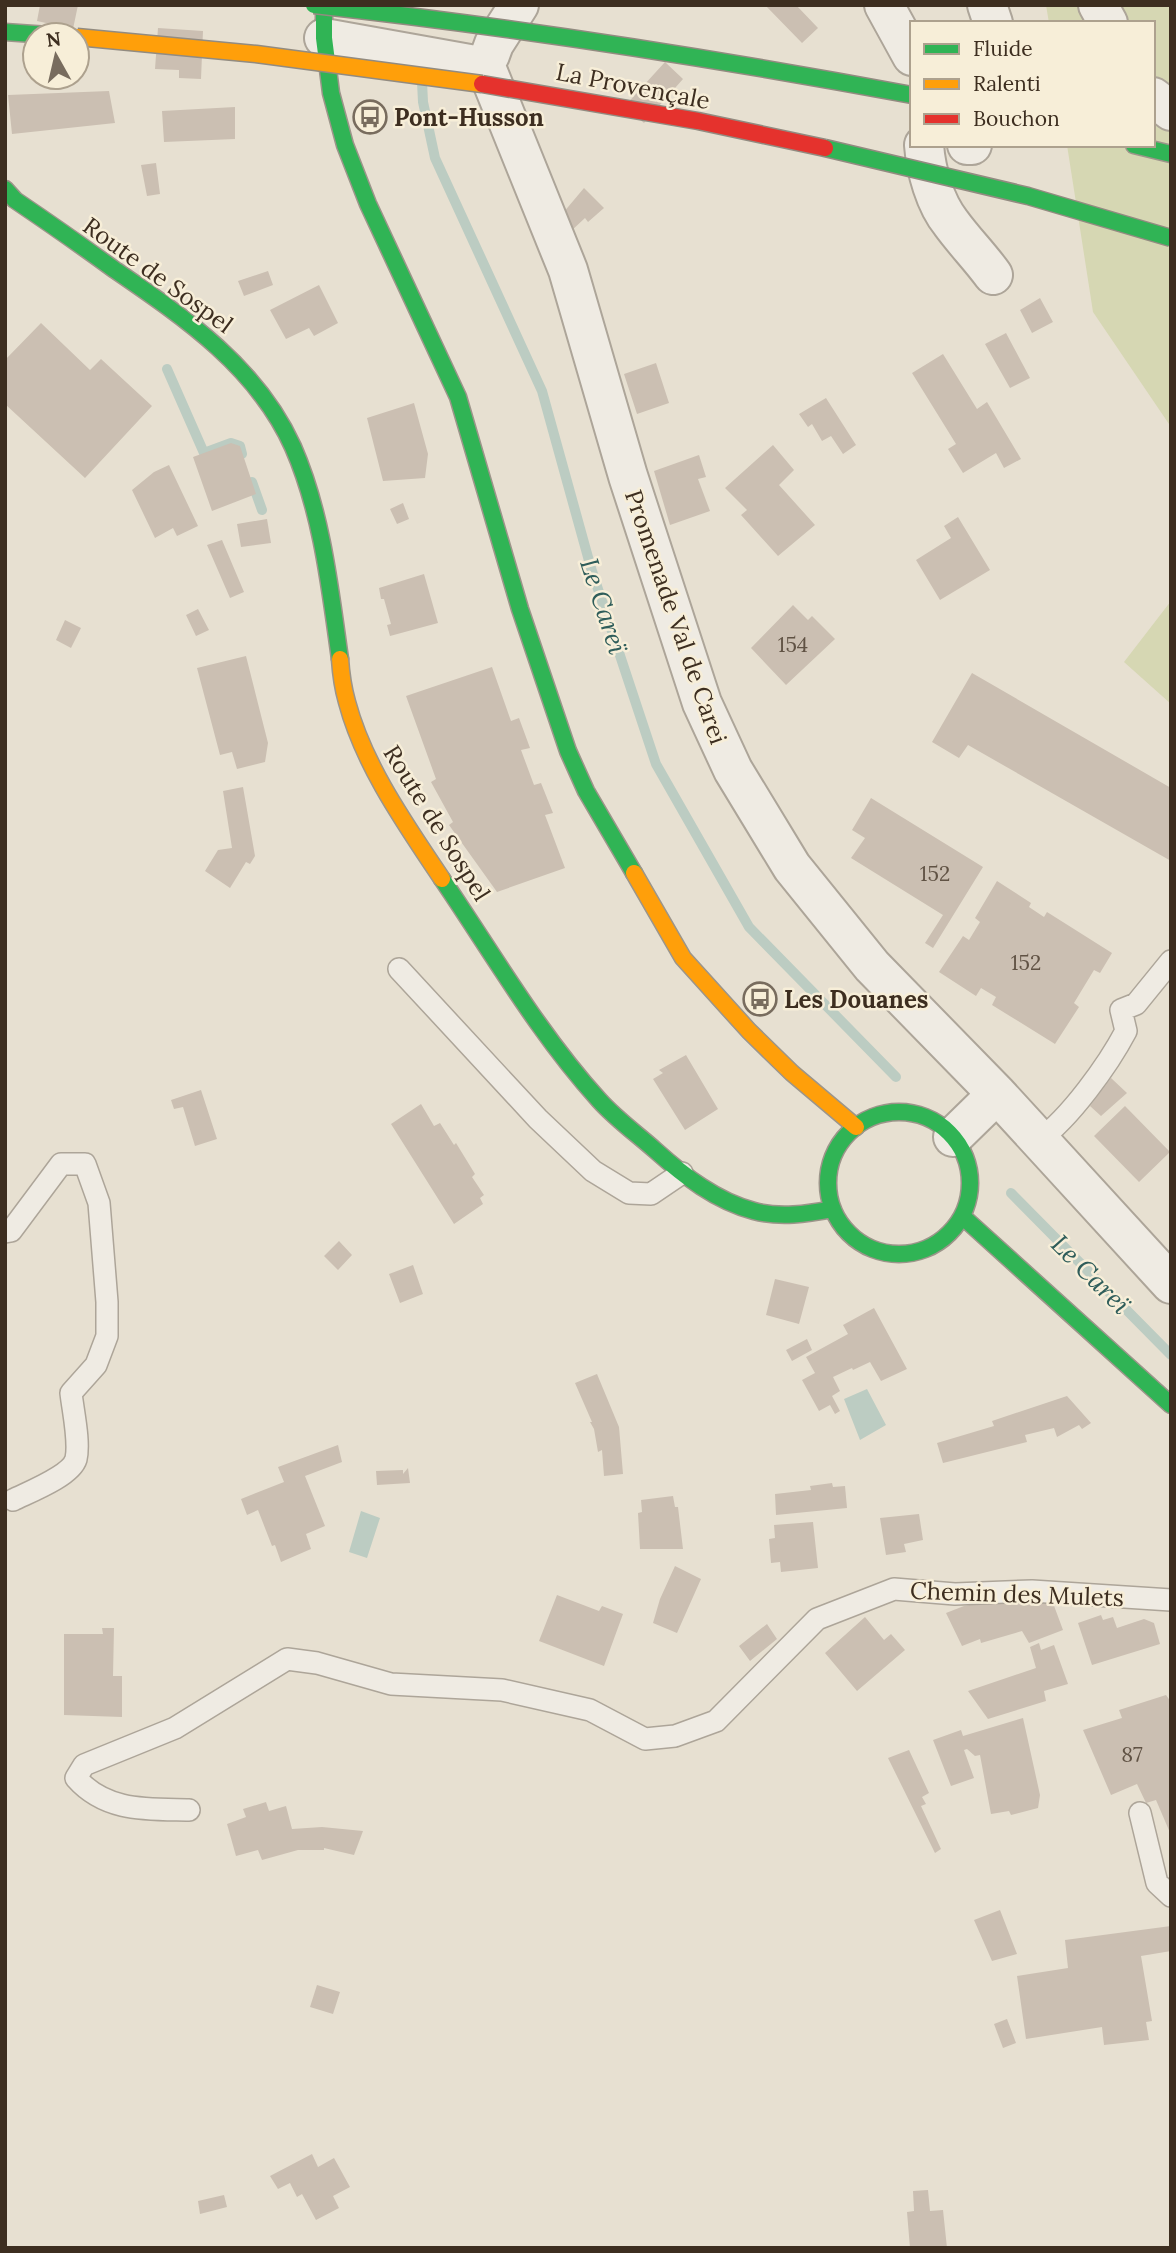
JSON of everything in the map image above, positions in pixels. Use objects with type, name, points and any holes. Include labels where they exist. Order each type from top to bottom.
[{"type":"main road","name":"La Provençale","points":[[321,16],[523,29],[664,50],[910,95]]},
{"type":"main road","points":[[321,16],[331,93],[345,145],[368,204],[458,397],[520,609],[568,751],[586,791],[683,958],[758,1040],[792,1073],[856,1126]]},
{"type":"main road","name":"La Provençale","points":[[91,38],[261,54],[401,71],[667,114],[909,166],[1171,238]]},
{"type":"main road","points":[[1141,147],[1171,155]]},
{"type":"main road","name":"Route de Sospel","points":[[5,189],[15,200],[172,307],[215,341],[263,395],[300,463],[313,506],[348,705],[363,749],[387,793],[540,1024],[601,1103],[682,1173],[712,1193],[744,1208],[775,1215],[797,1216],[833,1209]]},
{"type":"main road","points":[[906,1113],[928,1118],[942,1126],[953,1137],[961,1148],[970,1175],[970,1189],[961,1216],[951,1230],[937,1242],[921,1250],[886,1252],[869,1247],[854,1237],[842,1224],[833,1209],[829,1194],[830,1164],[844,1137],[856,1126],[883,1114],[906,1113]]},
{"type":"main road","points":[[961,1216],[1170,1412]]},
{"type":"street","points":[[321,16],[486,67],[494,44],[519,5]]},
{"type":"street","points":[[884,5],[910,52]]},
{"type":"street","points":[[1098,5],[1107,21]]},
{"type":"street","name":"Promenade Val de Carei","points":[[486,67],[568,270],[632,489],[702,703],[723,753],[792,867],[872,966],[997,1094],[1171,1284]]},
{"type":"street","points":[[1155,99],[1171,111]]},
{"type":"street","points":[[924,147],[933,187],[950,222],[993,275]]},
{"type":"street","points":[[953,1137],[997,1094]]},
{"type":"lane","points":[[1039,1140],[1053,1130],[1111,1059],[1126,1031],[1121,1010],[1136,1004],[1171,961]]},
{"type":"lane","points":[[399,969],[538,1119],[593,1171],[629,1193],[651,1194],[682,1173]]},
{"type":"lane","points":[[5,1232],[11,1231],[61,1164],[85,1164],[99,1203],[107,1336],[96,1365],[71,1393],[76,1459],[68,1471],[13,1500]]},
{"type":"lane","name":"Chemin des Mulets","points":[[189,1810],[139,1809],[104,1800],[87,1790],[76,1778],[84,1765],[175,1728],[288,1659],[317,1663],[391,1684],[502,1690],[590,1710],[645,1739],[675,1736],[716,1721],[817,1619],[894,1589],[955,1594],[1032,1591],[1171,1600]]},
{"type":"lane","points":[[1140,1813],[1157,1883],[1171,1896]]},
{"type":"green space","points":[[1046,5],[1171,5],[1171,427],[1093,312],[1067,147],[1155,147],[1155,21],[1049,21]]},
{"type":"green space","points":[[1171,601],[1171,704],[1124,662]]},
{"type":"shaded area","points":[[867,1389],[886,1425],[860,1440],[844,1399]]},
{"type":"shaded area","points":[[361,1511],[380,1518],[367,1558],[349,1552]]},
{"type":"building","points":[[40,5],[78,5],[75,21],[37,21]]},
{"type":"building","points":[[765,5],[796,5],[818,28],[802,43]]},
{"type":"building","points":[[158,28],[203,31],[201,79],[179,78],[179,70],[155,69]]},
{"type":"building","points":[[665,62],[683,79],[644,123],[624,107]]},
{"type":"building","points":[[109,91],[115,123],[12,134],[8,95]]},
{"type":"building","points":[[235,107],[235,139],[164,142],[162,111]]},
{"type":"building","points":[[156,163],[160,194],[147,196],[141,165]]},
{"type":"building","points":[[584,188],[604,208],[588,222],[585,218],[570,232],[563,213]]},
{"type":"building","points":[[268,271],[273,285],[244,296],[238,281]]},
{"type":"building","points":[[319,285],[338,323],[314,336],[309,328],[286,339],[270,310]]},
{"type":"building","points":[[1040,298],[1053,322],[1032,333],[1020,310]]},
{"type":"building","points":[[41,323],[90,370],[101,359],[152,406],[85,478],[5,404],[5,360]]},
{"type":"building","points":[[1006,333],[1030,378],[1010,388],[985,344]]},
{"type":"building","points":[[943,354],[977,409],[987,402],[1021,459],[1004,468],[996,453],[963,473],[948,449],[956,444],[912,373]]},
{"type":"building","points":[[656,363],[669,403],[637,414],[624,374]]},
{"type":"building","points":[[826,398],[856,445],[843,454],[831,436],[822,441],[812,424],[808,427],[799,414]]},
{"type":"building","points":[[414,403],[428,454],[425,478],[383,481],[367,418]]},
{"type":"building","points":[[231,443],[240,446],[256,494],[212,511],[193,457]]},
{"type":"building","points":[[773,445],[794,470],[779,485],[815,525],[778,556],[741,515],[747,510],[725,488]]},
{"type":"building","points":[[699,455],[706,477],[698,479],[710,511],[670,525],[654,471]]},
{"type":"building","points":[[169,465],[198,526],[177,536],[173,528],[155,538],[132,490],[154,472]]},
{"type":"building","points":[[403,503],[409,519],[397,524],[390,509]]},
{"type":"building","points":[[958,517],[990,570],[940,600],[916,560],[951,538],[944,526]]},
{"type":"building","points":[[267,519],[271,543],[241,547],[237,524]]},
{"type":"building","points":[[222,540],[244,592],[230,598],[207,545]]},
{"type":"building","points":[[424,574],[438,623],[390,636],[387,625],[391,624],[379,588]]},
{"type":"building","points":[[793,605],[808,620],[812,616],[835,639],[786,685],[751,648]]},
{"type":"building","points":[[198,609],[209,630],[196,636],[186,615]]},
{"type":"building","points":[[65,620],[81,628],[71,648],[56,640]]},
{"type":"building","points":[[246,656],[268,743],[265,762],[237,769],[232,752],[220,755],[197,668]]},
{"type":"building","points":[[492,667],[511,721],[519,718],[530,748],[521,750],[534,785],[541,783],[553,813],[545,815],[565,868],[497,892],[449,825],[453,822],[431,782],[436,779],[406,696]]},
{"type":"building","points":[[972,673],[1171,788],[1171,861],[968,745],[959,758],[932,742]]},
{"type":"building","points":[[243,787],[255,856],[250,864],[246,862],[230,888],[205,871],[218,850],[232,848],[223,791]]},
{"type":"building","points":[[871,798],[983,867],[933,948],[925,943],[943,915],[851,858],[865,838],[852,830]]},
{"type":"building","points":[[997,881],[1031,903],[1029,907],[1044,917],[1047,912],[1112,953],[1100,973],[1094,970],[1074,1003],[1079,1007],[1055,1044],[992,1005],[996,997],[981,988],[976,996],[939,972],[963,936],[969,940],[980,922],[975,918]]},
{"type":"building","points":[[686,1055],[718,1109],[685,1130],[653,1079],[663,1073],[659,1070]]},
{"type":"building","points":[[1111,1078],[1127,1093],[1101,1116],[1090,1106]]},
{"type":"building","points":[[201,1090],[217,1139],[195,1146],[183,1107],[174,1109],[171,1100]]},
{"type":"building","points":[[421,1104],[434,1126],[440,1123],[454,1145],[456,1143],[484,1195],[480,1198],[483,1204],[454,1224],[391,1124]]},
{"type":"building","points":[[1125,1106],[1170,1152],[1139,1182],[1094,1136]]},
{"type":"building","points":[[339,1241],[352,1255],[338,1270],[324,1256]]},
{"type":"building","points":[[413,1265],[423,1294],[400,1303],[389,1274]]},
{"type":"building","points":[[775,1279],[809,1287],[799,1324],[766,1315]]},
{"type":"building","points":[[874,1308],[907,1369],[881,1381],[870,1362],[833,1377],[840,1391],[832,1396],[840,1411],[835,1414],[830,1405],[819,1411],[802,1380],[815,1373],[806,1357],[848,1334],[843,1325]]},
{"type":"building","points":[[807,1339],[812,1350],[792,1361],[786,1350]]},
{"type":"building","points":[[597,1374],[619,1427],[623,1474],[604,1476],[602,1450],[598,1452],[592,1422],[575,1383]]},
{"type":"building","points":[[1067,1396],[1091,1423],[1082,1429],[1079,1425],[1057,1437],[1054,1428],[1025,1435],[1027,1442],[943,1463],[937,1443],[994,1426],[992,1421]]},
{"type":"building","points":[[338,1445],[342,1462],[305,1476],[325,1526],[306,1534],[311,1549],[281,1562],[258,1510],[247,1515],[241,1499],[284,1482],[278,1467]]},
{"type":"building","points":[[408,1468],[410,1483],[377,1485],[376,1471],[403,1470],[403,1474]]},
{"type":"building","points":[[832,1483],[833,1487],[845,1486],[847,1508],[776,1515],[775,1494],[811,1490],[810,1486]]},
{"type":"building","points":[[673,1496],[675,1507],[678,1507],[683,1549],[640,1549],[638,1513],[642,1512],[641,1500]]},
{"type":"building","points":[[919,1514],[923,1540],[904,1544],[906,1552],[886,1555],[880,1518]]},
{"type":"building","points":[[813,1522],[818,1568],[781,1572],[780,1562],[771,1563],[769,1539],[775,1538],[774,1525]]},
{"type":"building","points":[[675,1566],[701,1579],[677,1633],[653,1623],[660,1599]]},
{"type":"building","points":[[557,1595],[599,1611],[602,1606],[623,1614],[604,1666],[539,1641]]},
{"type":"building","points":[[1004,1599],[1053,1603],[1063,1630],[1029,1643],[1022,1631],[981,1643],[980,1639],[962,1646],[946,1613],[964,1606]]},
{"type":"building","points":[[1101,1615],[1103,1620],[1113,1617],[1117,1628],[1144,1619],[1154,1623],[1160,1644],[1092,1665],[1078,1623]]},
{"type":"building","points":[[865,1617],[884,1640],[891,1634],[905,1650],[857,1691],[825,1653]]},
{"type":"building","points":[[767,1624],[777,1639],[750,1661],[739,1646]]},
{"type":"building","points":[[102,1628],[114,1628],[113,1676],[122,1676],[122,1717],[64,1715],[64,1634],[103,1634]]},
{"type":"building","points":[[1039,1643],[1041,1650],[1054,1645],[1068,1684],[1044,1691],[1046,1701],[988,1719],[968,1691],[1036,1668],[1030,1647]]},
{"type":"building","points":[[1166,1695],[1171,1702],[1171,1835],[1156,1800],[1146,1803],[1137,1784],[1111,1795],[1083,1730],[1122,1718],[1119,1710]]},
{"type":"building","points":[[1023,1718],[1040,1795],[1038,1808],[1011,1815],[1009,1811],[991,1814],[980,1755],[975,1756],[967,1749],[964,1750],[974,1778],[951,1786],[933,1740],[961,1730],[963,1736]]},
{"type":"building","points":[[909,1750],[929,1793],[922,1797],[926,1804],[921,1806],[941,1849],[935,1853],[888,1758]]},
{"type":"building","points":[[266,1802],[269,1811],[286,1806],[292,1829],[322,1827],[363,1831],[354,1855],[324,1848],[298,1850],[262,1860],[258,1850],[236,1856],[227,1824],[246,1817],[243,1809]]},
{"type":"building","points":[[1000,1910],[1017,1954],[992,1961],[974,1920]]},
{"type":"building","points":[[1171,1926],[1171,1951],[1141,1956],[1152,2021],[1146,2022],[1149,2040],[1104,2045],[1102,2027],[1026,2039],[1017,1976],[1068,1968],[1065,1940]]},
{"type":"building","points":[[317,1985],[340,1992],[333,2014],[310,2007]]},
{"type":"building","points":[[1007,2019],[1016,2043],[1003,2048],[994,2024]]},
{"type":"building","points":[[312,2154],[318,2167],[334,2158],[350,2187],[333,2196],[339,2208],[316,2220],[302,2194],[297,2197],[290,2183],[278,2189],[270,2176]]},
{"type":"building","points":[[928,2190],[930,2211],[943,2210],[947,2248],[910,2248],[907,2212],[914,2211],[913,2191]]},
{"type":"building","points":[[224,2195],[227,2207],[200,2214],[198,2201]]},
{"type":"waterway","name":"Le Careï","points":[[422,82],[423,102],[435,158],[542,391],[591,568],[656,764],[749,927],[896,1077]]},
{"type":"waterway","points":[[167,369],[204,453],[231,443],[240,446],[242,454]]},
{"type":"waterway","points":[[252,482],[262,510]]},
{"type":"waterway","name":"Le Careï","points":[[1011,1193],[1171,1355]]},
{"type":"traffic: fast","points":[[314,5],[614,44],[910,95]]},
{"type":"traffic: fast","points":[[324,5],[324,38],[331,93],[345,145],[368,204],[458,397],[520,609],[568,751],[586,791],[634,873]]},
{"type":"traffic: fast","points":[[5,32],[21,33]]},
{"type":"traffic: fast","points":[[1142,147],[1171,154]]},
{"type":"traffic: fast","points":[[825,148],[1028,196],[1171,238]]},
{"type":"traffic: fast","points":[[5,189],[15,200],[193,326],[217,346],[260,392],[293,447],[311,498],[324,551],[340,659]]},
{"type":"traffic: fast","points":[[442,879],[536,1021],[577,1075],[612,1114],[666,1160],[714,1194],[740,1207],[784,1215],[833,1209]]},
{"type":"traffic: fast","points":[[899,1112],[926,1118],[949,1133],[964,1156],[970,1183],[964,1210],[949,1233],[926,1248],[899,1254],[872,1248],[849,1233],[834,1210],[828,1183],[834,1156],[849,1133],[872,1118],[899,1112]]},
{"type":"traffic: fast","points":[[962,1216],[1171,1405]]},
{"type":"traffic: slow","points":[[91,38],[256,54],[482,84]]},
{"type":"traffic: slow","points":[[340,659],[346,697],[364,749],[387,794],[442,879]]},
{"type":"traffic: slow","points":[[634,873],[683,958],[749,1031],[792,1073],[856,1127]]},
{"type":"traffic: jam","points":[[482,84],[698,121],[825,148]]},
{"type":"place","name":"Pont-Husson","points":[[370,117]]},
{"type":"place","name":"Les Douanes","points":[[760,999]]}]
